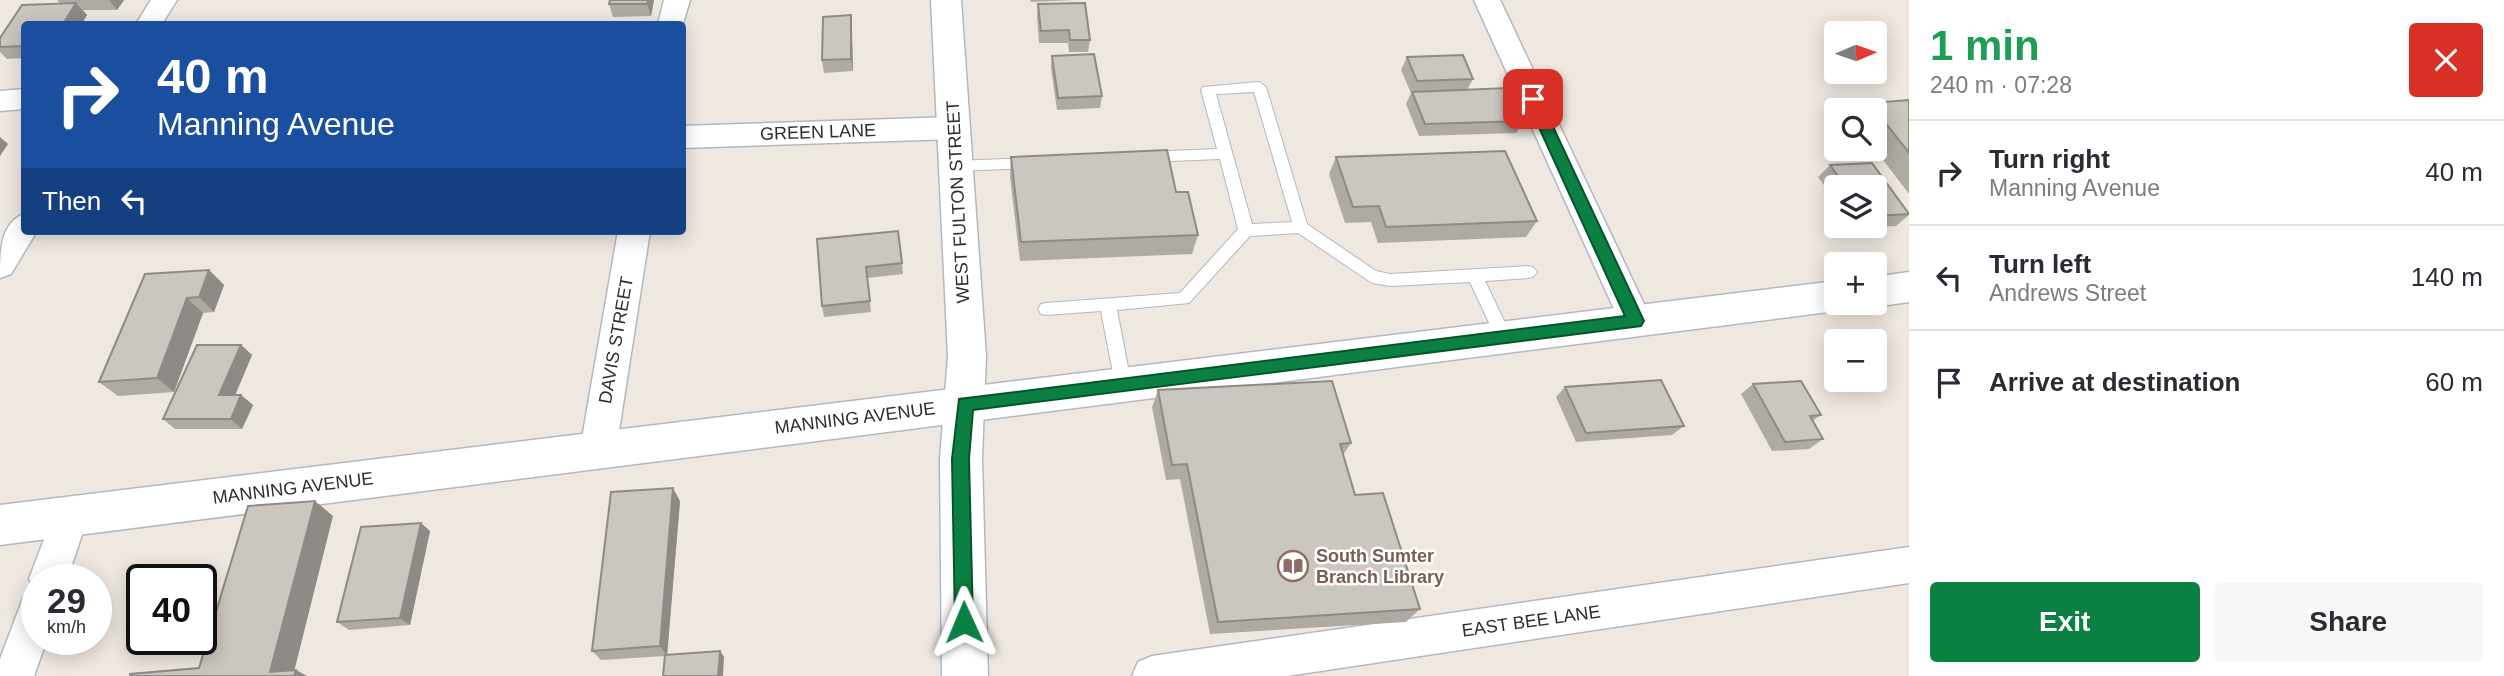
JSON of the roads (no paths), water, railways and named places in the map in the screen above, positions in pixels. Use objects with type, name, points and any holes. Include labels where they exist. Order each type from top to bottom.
[{"type":"main road","name":"WEST FULTON STREET","points":[[946,0],[967,356],[961,459],[965,676]]},
{"type":"main road","points":[[1887,291],[1909,288]]},
{"type":"main road","name":"MANNING AVENUE","points":[[0,525],[1824,298]]},
{"type":"street","points":[[151,21],[164,0]]},
{"type":"street","points":[[672,21],[677,0]]},
{"type":"street","points":[[1487,0],[1636,321]]},
{"type":"street","points":[[0,101],[21,99]]},
{"type":"street","name":"GREEN LANE","points":[[686,137],[953,128]]},
{"type":"street","points":[[0,265],[21,231]]},
{"type":"street","name":"DAVIS STREET","points":[[598,450],[633,235]]},
{"type":"street","points":[[53,564],[69,517]]},
{"type":"street","name":"EAST BEE LANE","points":[[1153,676],[1909,565]]},
{"type":"street","points":[[14,676],[21,655]]},
{"type":"lane","points":[[1246,230],[1208,90],[1259,87],[1301,227],[1372,277],[1390,280],[1529,272]]},
{"type":"lane","points":[[1130,158],[1225,154]]},
{"type":"lane","points":[[955,166],[1050,162]]},
{"type":"lane","points":[[1046,309],[1184,299],[1246,230],[1301,227]]},
{"type":"lane","points":[[1475,276],[1504,337]]},
{"type":"lane","points":[[1108,304],[1123,383]]},
{"type":"place","name":"South Sumter Branch Library","points":[[1293,566]]}]
